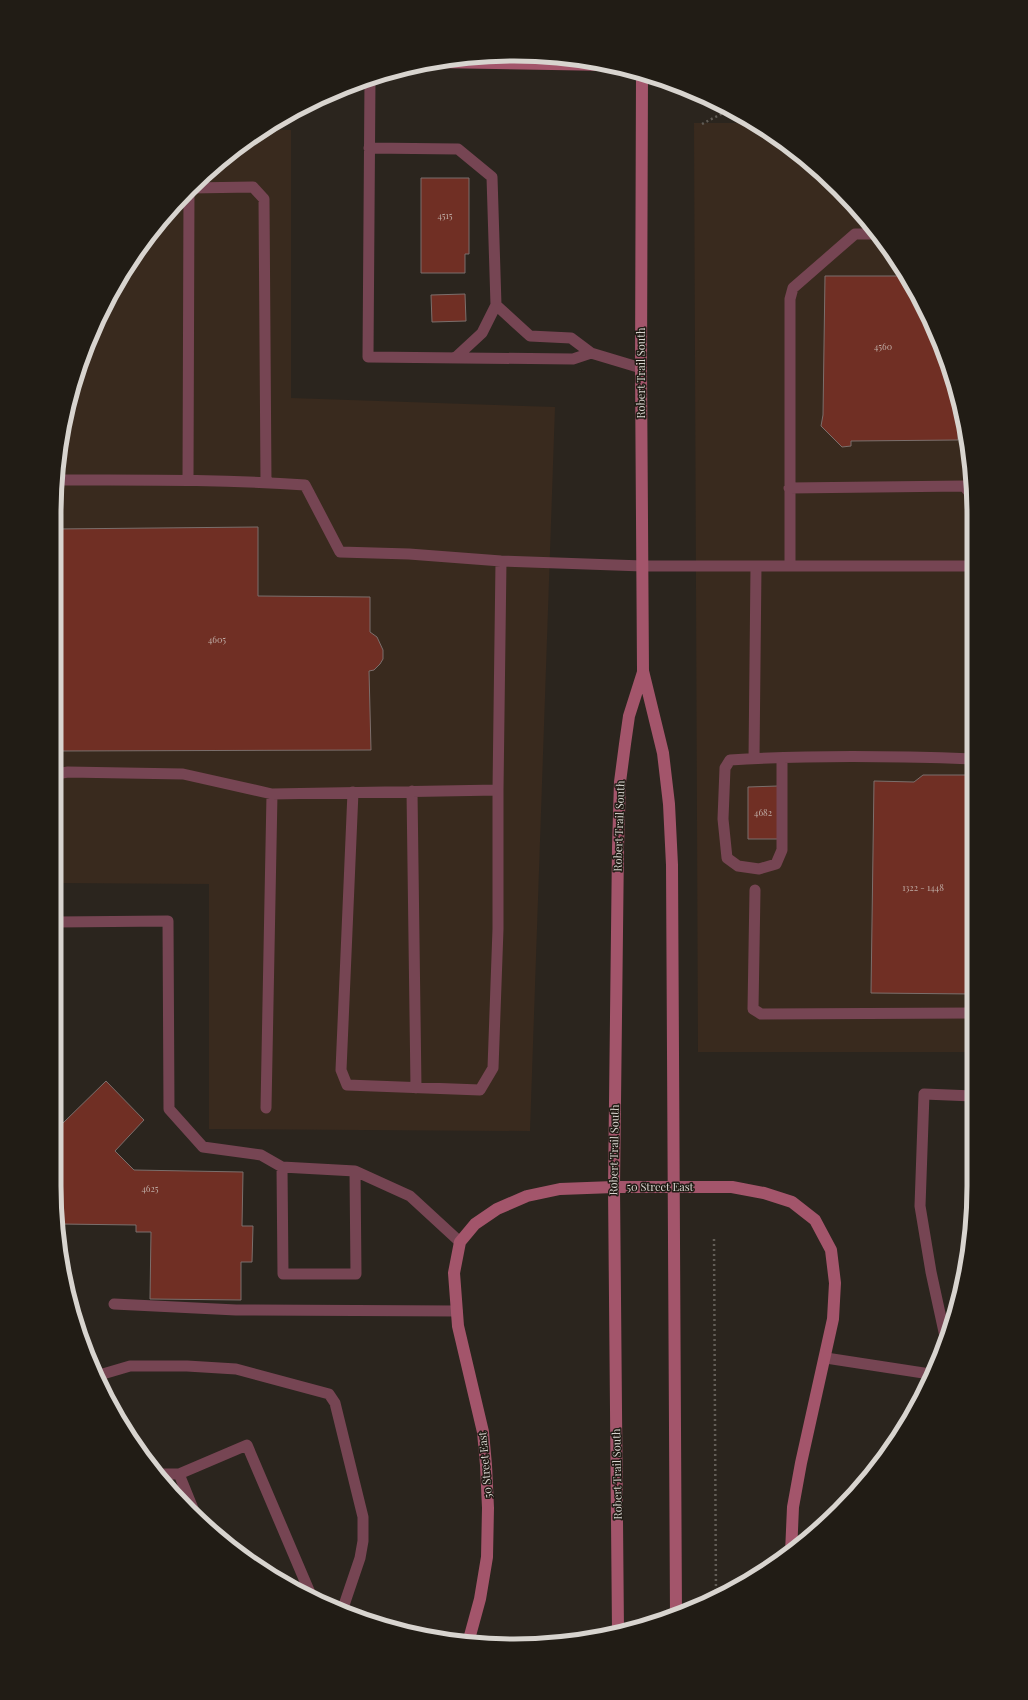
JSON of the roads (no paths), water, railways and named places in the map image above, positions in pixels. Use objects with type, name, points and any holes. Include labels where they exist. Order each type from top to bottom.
[{"type":"main road","points":[[477,63],[566,64]]},
{"type":"main road","name":"Robert Trail South","points":[[642,79],[641,368],[643,671],[663,753],[669,804],[672,865],[676,1609]]},
{"type":"main road","name":"Robert Trail South","points":[[618,1627],[614,1187],[618,847],[620,782],[629,716],[643,671]]},
{"type":"main road","name":"50 Street East","points":[[470,1637],[480,1599],[487,1557],[488,1508],[483,1432],[458,1326],[454,1273],[460,1242],[475,1224],[497,1209],[526,1196],[560,1188],[732,1187],[764,1193],[792,1202],[815,1220],[831,1250],[835,1283],[834,1319],[801,1463],[793,1506],[791,1544]]},
{"type":"lane","points":[[370,84],[368,357],[573,359],[591,353]]},
{"type":"lane","points":[[369,148],[458,149],[492,177],[496,305],[482,333],[455,358]]},
{"type":"lane","points":[[200,188],[253,187],[264,199],[266,482]]},
{"type":"lane","points":[[188,480],[190,198]]},
{"type":"lane","points":[[790,566],[790,299],[793,288],[855,234],[870,234]]},
{"type":"lane","points":[[496,305],[530,336],[571,338],[591,353],[641,368]]},
{"type":"lane","points":[[62,480],[188,480],[266,482],[305,485],[340,552],[409,554],[501,561],[643,566],[967,566]]},
{"type":"lane","points":[[790,488],[964,486],[966,489]]},
{"type":"lane","points":[[353,792],[340,1070],[347,1085],[480,1090],[493,1068],[498,929],[501,561]]},
{"type":"lane","points":[[754,758],[756,566]]},
{"type":"lane","points":[[782,758],[782,850],[776,864],[759,869],[738,866],[727,858],[723,819],[725,768],[730,760],[754,758],[908,757],[967,759]]},
{"type":"lane","points":[[61,773],[68,772],[183,774],[272,794],[498,790]]},
{"type":"lane","points":[[412,791],[416,1088]]},
{"type":"lane","points":[[266,1108],[272,794]]},
{"type":"lane","points":[[755,890],[753,1009],[761,1014],[967,1013]]},
{"type":"lane","points":[[61,922],[168,921],[169,1109],[203,1147],[261,1155],[282,1167],[355,1171],[410,1196],[460,1242]]},
{"type":"lane","points":[[944,1330],[931,1272],[920,1206],[924,1094],[967,1096]]},
{"type":"lane","points":[[282,1167],[283,1274],[356,1274],[355,1171]]},
{"type":"lane","points":[[114,1304],[236,1310],[457,1312]]},
{"type":"lane","points":[[826,1358],[926,1373]]},
{"type":"lane","points":[[102,1374],[130,1366],[187,1366],[236,1369],[329,1394],[335,1403],[362,1517],[360,1558],[344,1606]]},
{"type":"lane","points":[[164,1474],[179,1474],[247,1445],[308,1589]]},
{"type":"lane","points":[[179,1474],[191,1503]]}]
